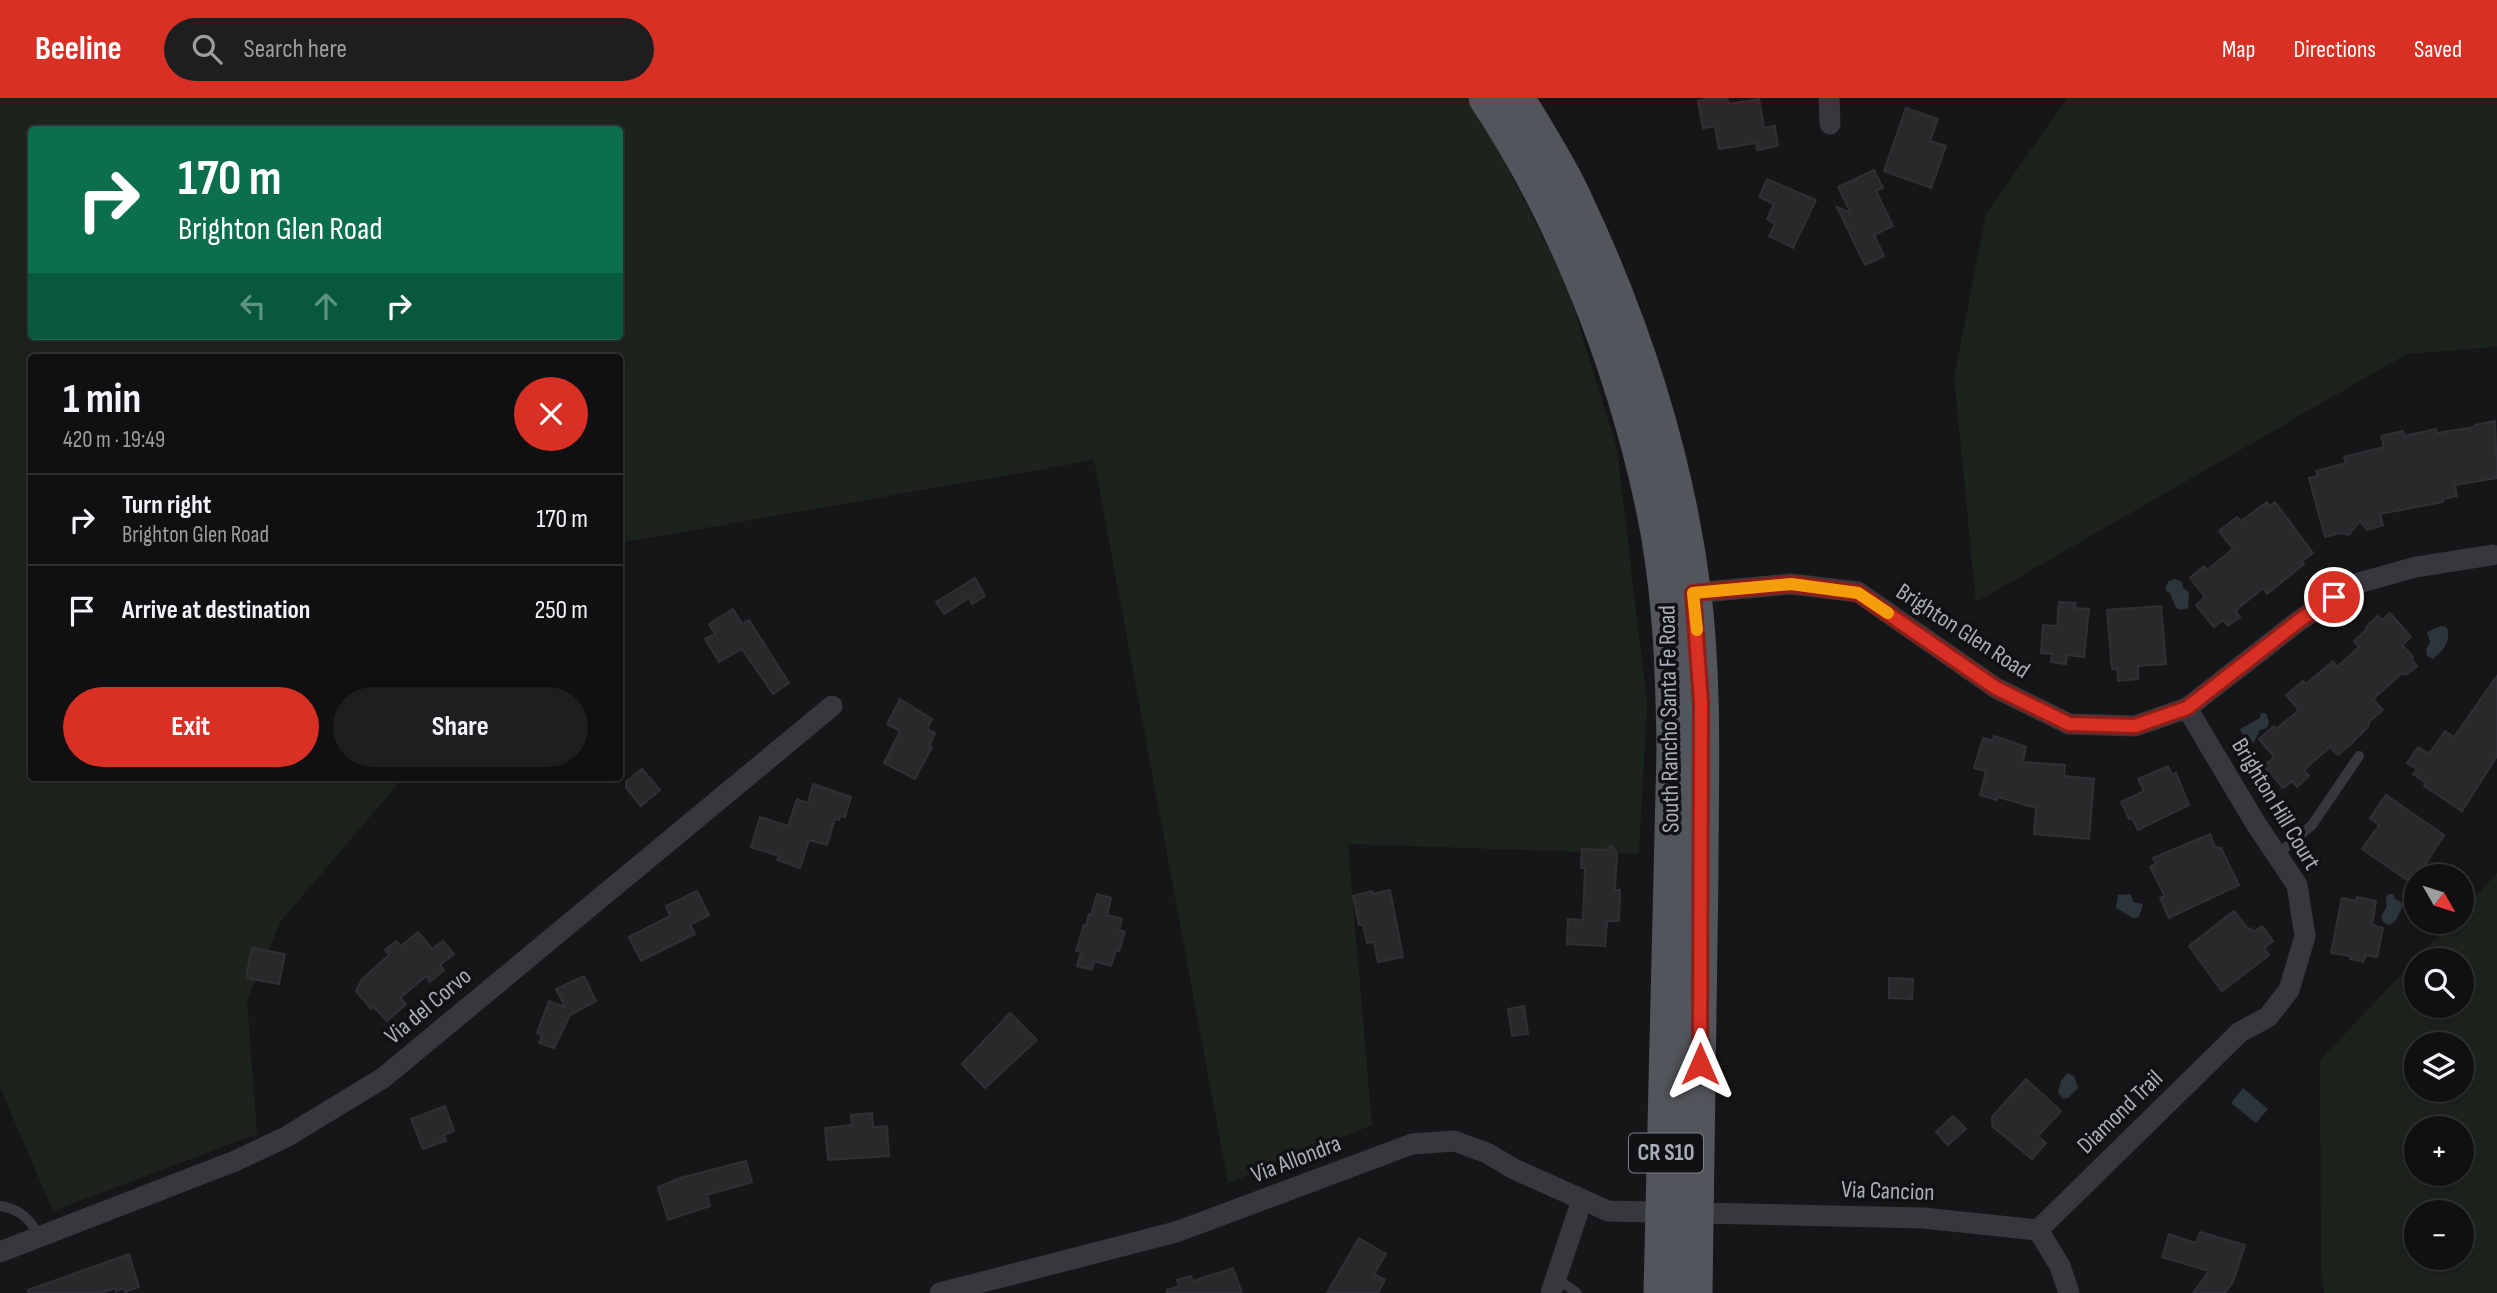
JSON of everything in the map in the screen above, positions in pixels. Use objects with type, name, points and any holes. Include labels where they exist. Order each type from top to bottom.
[{"type":"main road","name":"South Rancho Santa Fe Road","points":[[1486,98],[1515,142],[1555,219],[1611,359],[1632,421],[1653,504],[1666,594],[1673,671],[1681,1213],[1695,1293]]},
{"type":"main road","name":"South Rancho Santa Fe Road","points":[[1517,98],[1574,197],[1615,291],[1654,408],[1678,505],[1693,593],[1701,703],[1681,1213],[1661,1293]]},
{"type":"street","points":[[1829,98],[1830,124]]},
{"type":"street","name":"Brighton Glen Road","points":[[1693,593],[1791,584],[1858,593],[1996,688],[2069,724],[2135,726],[2187,708],[2300,620],[2351,585],[2416,567],[2492,555]]},
{"type":"street","name":"Via del Corvo","points":[[0,1252],[235,1161],[286,1137],[383,1078],[832,706]]},
{"type":"street","name":"Brighton Hill Court","points":[[2187,708],[2256,824],[2297,885],[2305,936],[2288,990],[2267,1017],[2239,1032]]},
{"type":"street","name":"Diamond Trail","points":[[2038,1230],[2239,1032]]},
{"type":"street","name":"Via Allondra","points":[[940,1293],[1177,1232],[1412,1144],[1454,1141],[1487,1153],[1514,1169],[1608,1211],[1681,1213]]},
{"type":"street","points":[[1554,1286],[1583,1200]]},
{"type":"street","name":"Via Cancion","points":[[1681,1213],[1923,1218],[2038,1230]]},
{"type":"street","points":[[2038,1230],[2060,1266],[2069,1293]]},
{"type":"lane","points":[[2278,855],[2312,825],[2359,756]]},
{"type":"lane","points":[[0,1206],[11,1208],[31,1220],[39,1236]]},
{"type":"lane","points":[[1554,1286],[1577,1293]]},
{"type":"shaded area","points":[[0,98],[1466,98],[1491,135],[1566,283],[1617,449],[1647,703],[1639,854],[1348,844],[1372,1125],[1228,1183],[1094,460],[623,542],[623,354],[28,354],[28,781],[401,781],[281,921],[247,1000],[257,1134],[53,1211],[0,1087]]},
{"type":"shaded area","points":[[2067,98],[2497,98],[2497,347],[2407,354],[1976,602],[1954,378],[1986,214]]},
{"type":"shaded area","points":[[2176,579],[2182,582],[2183,588],[2189,592],[2188,608],[2181,610],[2176,608],[2170,593],[2166,591],[2169,581]]},
{"type":"shaded area","points":[[2441,626],[2448,631],[2448,640],[2433,659],[2427,656],[2426,649],[2430,642],[2427,632]]},
{"type":"shaded area","points":[[2261,713],[2266,713],[2269,722],[2267,728],[2260,730],[2254,742],[2247,743],[2240,729],[2260,718]]},
{"type":"shaded area","points":[[2497,873],[2497,1293],[2324,1293],[2321,1270],[2320,1060],[2404,972],[2404,1018],[2474,1018],[2474,948],[2426,948],[2440,934],[2474,934],[2474,898]]},
{"type":"shaded area","points":[[2131,894],[2133,902],[2143,904],[2139,917],[2133,918],[2116,908],[2118,895]]},
{"type":"shaded area","points":[[2393,894],[2394,898],[2404,904],[2396,920],[2390,925],[2383,922],[2381,917],[2387,906],[2386,897]]},
{"type":"shaded area","points":[[2067,1073],[2074,1076],[2078,1088],[2068,1098],[2063,1099],[2058,1092]]},
{"type":"shaded area","points":[[2243,1088],[2268,1109],[2256,1123],[2231,1103]]},
{"type":"building","points":[[1727,98],[1729,104],[1759,99],[1764,128],[1775,126],[1778,146],[1757,150],[1756,143],[1719,149],[1715,126],[1703,128],[1698,101]]},
{"type":"building","points":[[1906,108],[1938,119],[1930,141],[1946,146],[1931,188],[1884,171]]},
{"type":"building","points":[[1874,170],[1883,188],[1876,191],[1893,226],[1874,235],[1884,256],[1865,265],[1837,207],[1851,213],[1838,187]]},
{"type":"building","points":[[1767,179],[1816,200],[1793,248],[1769,236],[1775,224],[1767,219],[1774,204],[1759,197]]},
{"type":"building","points":[[2495,421],[2497,478],[2455,485],[2457,496],[2443,499],[2443,502],[2380,514],[2383,525],[2367,530],[2360,521],[2349,535],[2339,533],[2325,537],[2309,478],[2318,476],[2316,471],[2346,463],[2344,457],[2384,447],[2381,436],[2403,431],[2404,436],[2436,429],[2437,433]]},
{"type":"building","points":[[2267,502],[2270,506],[2275,502],[2313,553],[2302,561],[2304,564],[2267,594],[2263,588],[2235,611],[2240,617],[2228,626],[2223,620],[2214,627],[2196,605],[2205,597],[2190,578],[2204,566],[2207,570],[2233,549],[2219,531],[2237,517],[2241,521]]},
{"type":"building","points":[[975,578],[985,596],[972,604],[969,598],[944,614],[936,602]]},
{"type":"building","points":[[2059,602],[2075,603],[2075,608],[2089,609],[2084,657],[2067,655],[2066,664],[2051,662],[2052,654],[2041,653],[2043,625],[2057,626]]},
{"type":"building","points":[[2161,606],[2166,664],[2138,666],[2138,679],[2118,681],[2117,669],[2112,669],[2107,610]]},
{"type":"building","points":[[733,609],[742,624],[749,620],[789,683],[773,694],[742,649],[719,662],[705,639],[715,634],[709,624]]},
{"type":"building","points":[[2390,613],[2411,637],[2402,645],[2417,666],[2407,674],[2401,674],[2373,699],[2383,710],[2353,742],[2338,755],[2330,747],[2304,770],[2309,776],[2297,787],[2292,781],[2283,788],[2264,766],[2274,757],[2259,739],[2299,710],[2286,695],[2303,681],[2306,684],[2333,661],[2337,667],[2359,647],[2354,641],[2368,628],[2366,627],[2378,616],[2382,620]]},
{"type":"building","points":[[2497,676],[2497,756],[2462,811],[2424,786],[2426,783],[2413,774],[2417,769],[2407,763],[2418,747],[2428,753],[2431,751],[2445,731],[2454,737]]},
{"type":"building","points":[[900,699],[932,719],[927,729],[935,733],[929,746],[932,747],[915,779],[884,763],[900,731],[887,724]]},
{"type":"building","points":[[1994,736],[2026,747],[2023,762],[2065,765],[2064,776],[2094,779],[2089,839],[2034,834],[2036,808],[1998,797],[1997,800],[1980,795],[1986,771],[1974,768],[1983,738],[1993,741]]},
{"type":"building","points":[[2168,766],[2172,775],[2176,773],[2189,805],[2138,830],[2121,802],[2144,791],[2138,779]]},
{"type":"building","points":[[642,769],[660,790],[641,806],[626,788],[626,782]]},
{"type":"building","points":[[813,784],[851,797],[845,817],[835,819],[827,845],[809,840],[800,868],[777,860],[779,856],[751,847],[760,817],[788,826],[797,799],[808,803]]},
{"type":"building","points":[[2386,795],[2444,835],[2426,864],[2404,864],[2404,878],[2362,849],[2379,825],[2370,818]]},
{"type":"building","points":[[2210,834],[2215,847],[2221,848],[2239,885],[2169,918],[2160,898],[2165,896],[2150,867],[2156,864],[2153,858]]},
{"type":"building","points":[[1611,845],[1617,854],[1615,890],[1620,890],[1619,921],[1607,921],[1605,946],[1567,944],[1568,919],[1583,920],[1585,868],[1581,868],[1582,849],[1606,850]]},
{"type":"building","points":[[1390,890],[1403,957],[1378,962],[1374,942],[1367,943],[1363,925],[1359,925],[1353,896]]},
{"type":"building","points":[[697,891],[709,915],[690,925],[695,934],[641,961],[629,937],[670,916],[666,906]]},
{"type":"building","points":[[1097,894],[1111,898],[1107,915],[1122,919],[1119,930],[1125,932],[1111,966],[1094,961],[1092,970],[1077,966],[1081,952],[1076,951]]},
{"type":"building","points":[[2357,897],[2376,901],[2372,925],[2383,928],[2377,957],[2366,955],[2363,962],[2350,959],[2350,956],[2331,953],[2342,898],[2356,901]]},
{"type":"building","points":[[2234,911],[2249,930],[2251,928],[2253,932],[2262,926],[2273,941],[2264,948],[2269,955],[2222,991],[2189,946]]},
{"type":"building","points":[[418,932],[432,949],[443,941],[454,954],[440,965],[444,970],[430,982],[426,976],[400,998],[406,1004],[387,1021],[374,1007],[371,1009],[356,991],[362,979],[389,955],[385,950],[396,941],[401,946]]},
{"type":"building","points":[[252,948],[285,954],[279,984],[246,978]]},
{"type":"building","points":[[584,976],[596,1001],[570,1015],[554,1048],[539,1043],[542,1035],[537,1033],[549,1001],[565,1007],[556,989]]},
{"type":"building","points":[[1889,978],[1913,979],[1912,999],[1889,998]]},
{"type":"building","points":[[1524,1006],[1528,1034],[1512,1036],[1508,1009]]},
{"type":"building","points":[[1010,1013],[1037,1040],[985,1088],[962,1064]]},
{"type":"building","points":[[2026,1079],[2061,1111],[2038,1136],[2046,1143],[2032,1159],[1992,1126],[1992,1117]]},
{"type":"building","points":[[445,1106],[454,1131],[444,1135],[446,1141],[423,1149],[411,1119]]},
{"type":"building","points":[[872,1113],[873,1127],[887,1126],[889,1156],[828,1160],[825,1128],[852,1125],[851,1115]]},
{"type":"building","points":[[1953,1116],[1966,1129],[1948,1145],[1936,1132]]},
{"type":"building","points":[[746,1161],[752,1182],[707,1195],[710,1206],[668,1220],[658,1187],[680,1178]]},
{"type":"building","points":[[2200,1232],[2245,1245],[2233,1282],[2225,1293],[2193,1293],[2209,1271],[2162,1257],[2169,1234],[2196,1243]]},
{"type":"building","points":[[1359,1238],[1386,1254],[1374,1274],[1385,1280],[1378,1293],[1327,1293]]},
{"type":"building","points":[[129,1254],[139,1287],[125,1292],[124,1288],[116,1291],[116,1288],[101,1293],[29,1293],[28,1290]]},
{"type":"building","points":[[1233,1268],[1242,1293],[1167,1293],[1167,1290],[1179,1286],[1177,1280],[1191,1276],[1193,1281]]},
{"type":"slow traffic","points":[[1697,630],[1693,593],[1791,584],[1858,593],[1888,613]]},
{"type":"route","points":[[1700,1064],[1701,703],[1693,593],[1791,584],[1858,593],[1996,688],[2069,724],[2135,726],[2187,708],[2300,620],[2334,597]]}]
